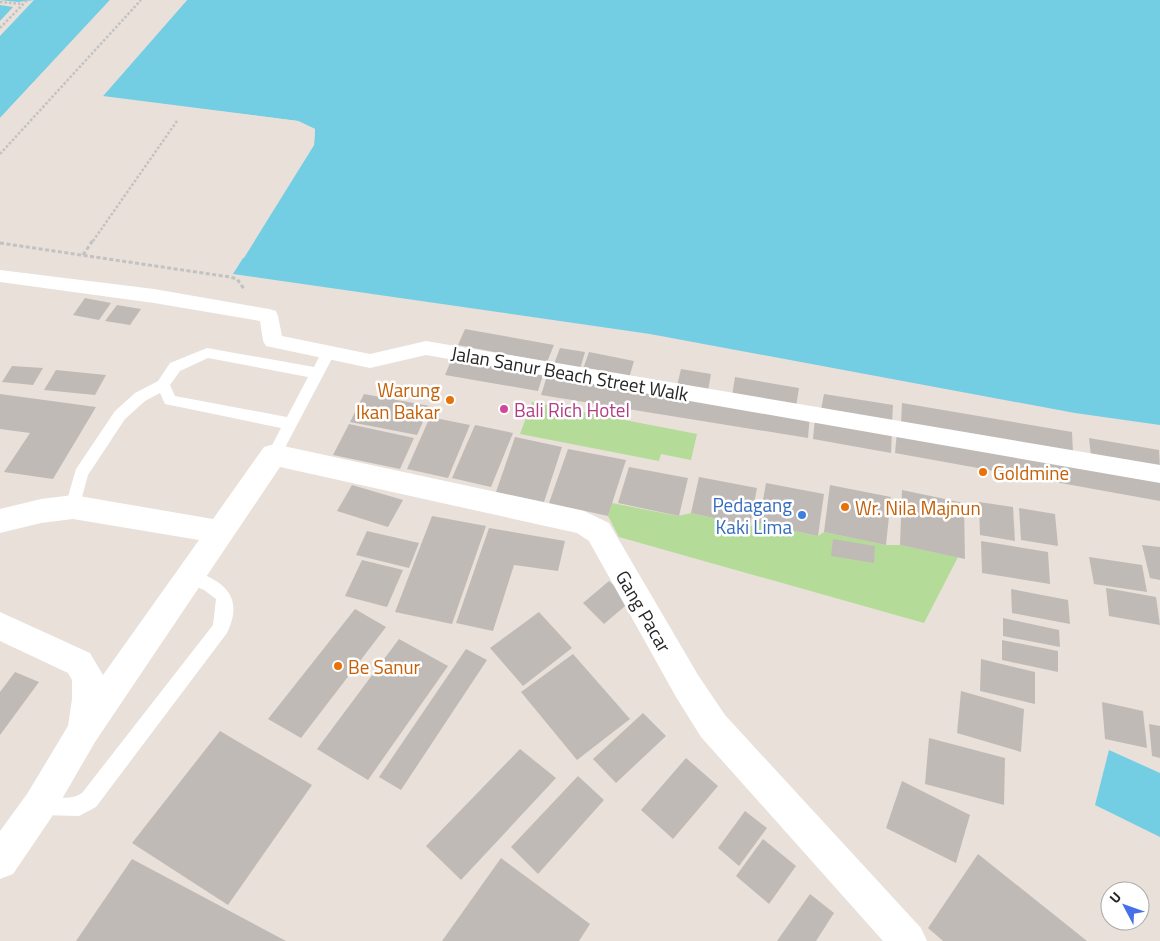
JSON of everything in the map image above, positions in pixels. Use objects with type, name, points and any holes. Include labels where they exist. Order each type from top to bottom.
[{"type":"street","name":"Jalan Sanur Beach Street Walk","points":[[0,276],[154,296],[269,316],[273,341],[329,351],[370,361],[426,348],[1160,474]]},
{"type":"street","points":[[0,861],[38,806],[83,731],[274,455]]},
{"type":"street","name":"Gang Pacar","points":[[274,455],[584,523],[599,532],[687,686],[713,726],[908,941]]},
{"type":"street","points":[[0,521],[41,511],[73,506],[191,526],[220,533]]},
{"type":"street","points":[[0,626],[79,663],[88,678],[88,699],[83,731]]},
{"type":"lane","points":[[274,455],[329,351]]},
{"type":"lane","points":[[73,506],[81,473],[120,415],[140,397],[163,384],[175,367],[207,353],[317,373]]},
{"type":"lane","points":[[163,384],[170,400],[291,424]]},
{"type":"lane","points":[[38,806],[79,807],[89,800],[221,628],[226,610],[225,598],[214,585],[190,576]]},
{"type":"path","points":[[0,28],[27,0]]},
{"type":"path","points":[[0,154],[141,0]]},
{"type":"path","points":[[0,2],[23,4]]},
{"type":"path","points":[[83,255],[176,121]]},
{"type":"path","points":[[0,243],[237,279],[244,289],[242,311]]},
{"type":"green space","points":[[532,402],[697,434],[691,460],[661,454],[659,461],[520,434]]},
{"type":"green space","points":[[612,503],[678,516],[691,513],[750,526],[759,523],[818,536],[824,532],[958,557],[924,623],[619,537],[608,516]]},
{"type":"water","points":[[0,0],[110,0],[0,118]]},
{"type":"water","points":[[187,0],[1160,0],[1160,425],[1075,413],[650,334],[233,274],[314,145],[315,129],[298,121],[102,97]]},
{"type":"water","points":[[1109,750],[1160,773],[1160,837],[1095,805]]},
{"type":"pier","points":[[0,0],[18,2],[34,0],[0,36],[0,21],[13,7],[0,5]]},
{"type":"pier","points":[[110,0],[113,0],[0,120],[0,118]]},
{"type":"pier","points":[[184,0],[187,0],[103,96],[298,121],[315,129],[314,145],[244,258],[241,258],[312,144],[312,130],[297,124],[102,99],[100,97]]},
{"type":"building","points":[[85,298],[111,303],[99,320],[73,315]]},
{"type":"building","points":[[117,305],[141,309],[130,325],[105,321]]},
{"type":"building","points":[[465,329],[554,345],[547,362],[458,345]]},
{"type":"building","points":[[560,348],[585,352],[580,369],[554,364]]},
{"type":"building","points":[[589,352],[634,361],[629,378],[583,369]]},
{"type":"building","points":[[453,356],[544,372],[538,391],[445,375]]},
{"type":"building","points":[[12,366],[43,368],[33,385],[2,382]]},
{"type":"building","points":[[681,369],[711,374],[708,391],[677,386]]},
{"type":"building","points":[[56,370],[106,375],[95,395],[44,390]]},
{"type":"building","points":[[548,373],[810,414],[808,438],[541,395]]},
{"type":"building","points":[[735,377],[799,388],[796,407],[732,396]]},
{"type":"building","points":[[0,394],[96,407],[53,479],[4,472],[30,433],[0,429]]},
{"type":"building","points":[[364,394],[430,406],[417,435],[350,422]]},
{"type":"building","points":[[824,394],[893,405],[892,422],[821,410]]},
{"type":"building","points":[[902,403],[1072,432],[1073,452],[901,423]]},
{"type":"building","points":[[430,417],[470,425],[448,478],[407,469]]},
{"type":"building","points":[[815,418],[892,431],[891,453],[813,439]]},
{"type":"building","points":[[349,424],[414,438],[400,469],[333,455]]},
{"type":"building","points":[[475,425],[513,433],[491,487],[452,478]]},
{"type":"building","points":[[897,432],[1160,478],[1160,501],[895,453]]},
{"type":"building","points":[[515,437],[562,447],[544,502],[496,492]]},
{"type":"building","points":[[1089,438],[1159,450],[1160,469],[1091,456]]},
{"type":"building","points":[[568,449],[626,460],[608,516],[549,503]]},
{"type":"building","points":[[629,467],[688,478],[679,516],[618,503]]},
{"type":"building","points":[[699,477],[757,488],[750,526],[691,513]]},
{"type":"building","points":[[766,483],[824,494],[818,536],[759,523]]},
{"type":"building","points":[[352,485],[403,500],[388,527],[337,511]]},
{"type":"building","points":[[830,485],[891,497],[886,545],[824,532]]},
{"type":"building","points":[[902,490],[964,503],[965,559],[900,545]]},
{"type":"building","points":[[979,502],[1013,507],[1015,541],[980,535]]},
{"type":"building","points":[[1019,508],[1055,514],[1058,546],[1021,540]]},
{"type":"building","points":[[432,516],[486,526],[452,624],[395,612]]},
{"type":"building","points":[[489,528],[565,541],[558,571],[514,565],[493,631],[456,623]]},
{"type":"building","points":[[367,531],[419,543],[409,568],[356,555]]},
{"type":"building","points":[[833,539],[875,546],[874,563],[831,556]]},
{"type":"building","points":[[981,541],[1048,552],[1050,584],[982,573]]},
{"type":"building","points":[[1142,545],[1160,547],[1160,580],[1150,578]]},
{"type":"building","points":[[1089,557],[1142,565],[1147,592],[1094,584]]},
{"type":"building","points":[[362,560],[403,570],[387,607],[345,596]]},
{"type":"building","points":[[609,581],[631,601],[604,624],[583,603]]},
{"type":"building","points":[[1106,588],[1156,597],[1160,625],[1109,616]]},
{"type":"building","points":[[1011,589],[1068,600],[1070,624],[1012,613]]},
{"type":"building","points":[[355,609],[386,627],[301,738],[268,719]]},
{"type":"building","points":[[539,612],[572,648],[523,686],[490,648]]},
{"type":"building","points":[[1003,618],[1059,630],[1060,647],[1003,636]]},
{"type":"building","points":[[399,639],[448,666],[368,780],[317,749]]},
{"type":"building","points":[[1002,640],[1058,651],[1058,672],[1002,660]]},
{"type":"building","points":[[466,649],[487,660],[401,790],[379,777]]},
{"type":"building","points":[[573,654],[630,719],[577,760],[521,692]]},
{"type":"building","points":[[981,659],[1035,672],[1035,704],[980,691]]},
{"type":"building","points":[[15,672],[39,682],[0,735],[0,692]]},
{"type":"building","points":[[961,691],[1024,709],[1021,752],[957,733]]},
{"type":"building","points":[[1102,702],[1143,711],[1147,748],[1105,739]]},
{"type":"building","points":[[643,713],[666,736],[616,783],[593,759]]},
{"type":"building","points":[[1149,724],[1160,726],[1160,758],[1152,756]]},
{"type":"building","points":[[220,731],[312,785],[228,905],[132,843]]},
{"type":"building","points":[[929,738],[1005,758],[1004,805],[925,784]]},
{"type":"building","points":[[520,749],[556,778],[461,880],[426,846]]},
{"type":"building","points":[[686,758],[718,786],[673,839],[641,810]]},
{"type":"building","points":[[578,776],[604,800],[538,874],[511,847]]},
{"type":"building","points":[[902,781],[970,815],[956,863],[886,828]]},
{"type":"building","points":[[745,811],[767,828],[739,866],[718,848]]},
{"type":"building","points":[[763,839],[796,866],[769,904],[736,876]]},
{"type":"building","points":[[978,854],[1087,941],[943,941],[928,928]]},
{"type":"building","points":[[501,858],[590,924],[579,941],[442,941]]},
{"type":"building","points":[[132,859],[286,941],[76,941]]},
{"type":"building","points":[[810,894],[834,913],[816,941],[777,941]]},
{"type":"place","name":"Warung Ikan Bakar","points":[[450,400]]},
{"type":"place","name":"Bali Rich Hotel","points":[[504,409]]},
{"type":"place","name":"Goldmine","points":[[983,472]]},
{"type":"place","name":"Wr. Nila Majnun","points":[[845,507]]},
{"type":"place","name":"Pedagang Kaki Lima","points":[[802,515]]},
{"type":"place","name":"Be Sanur","points":[[338,666]]}]
